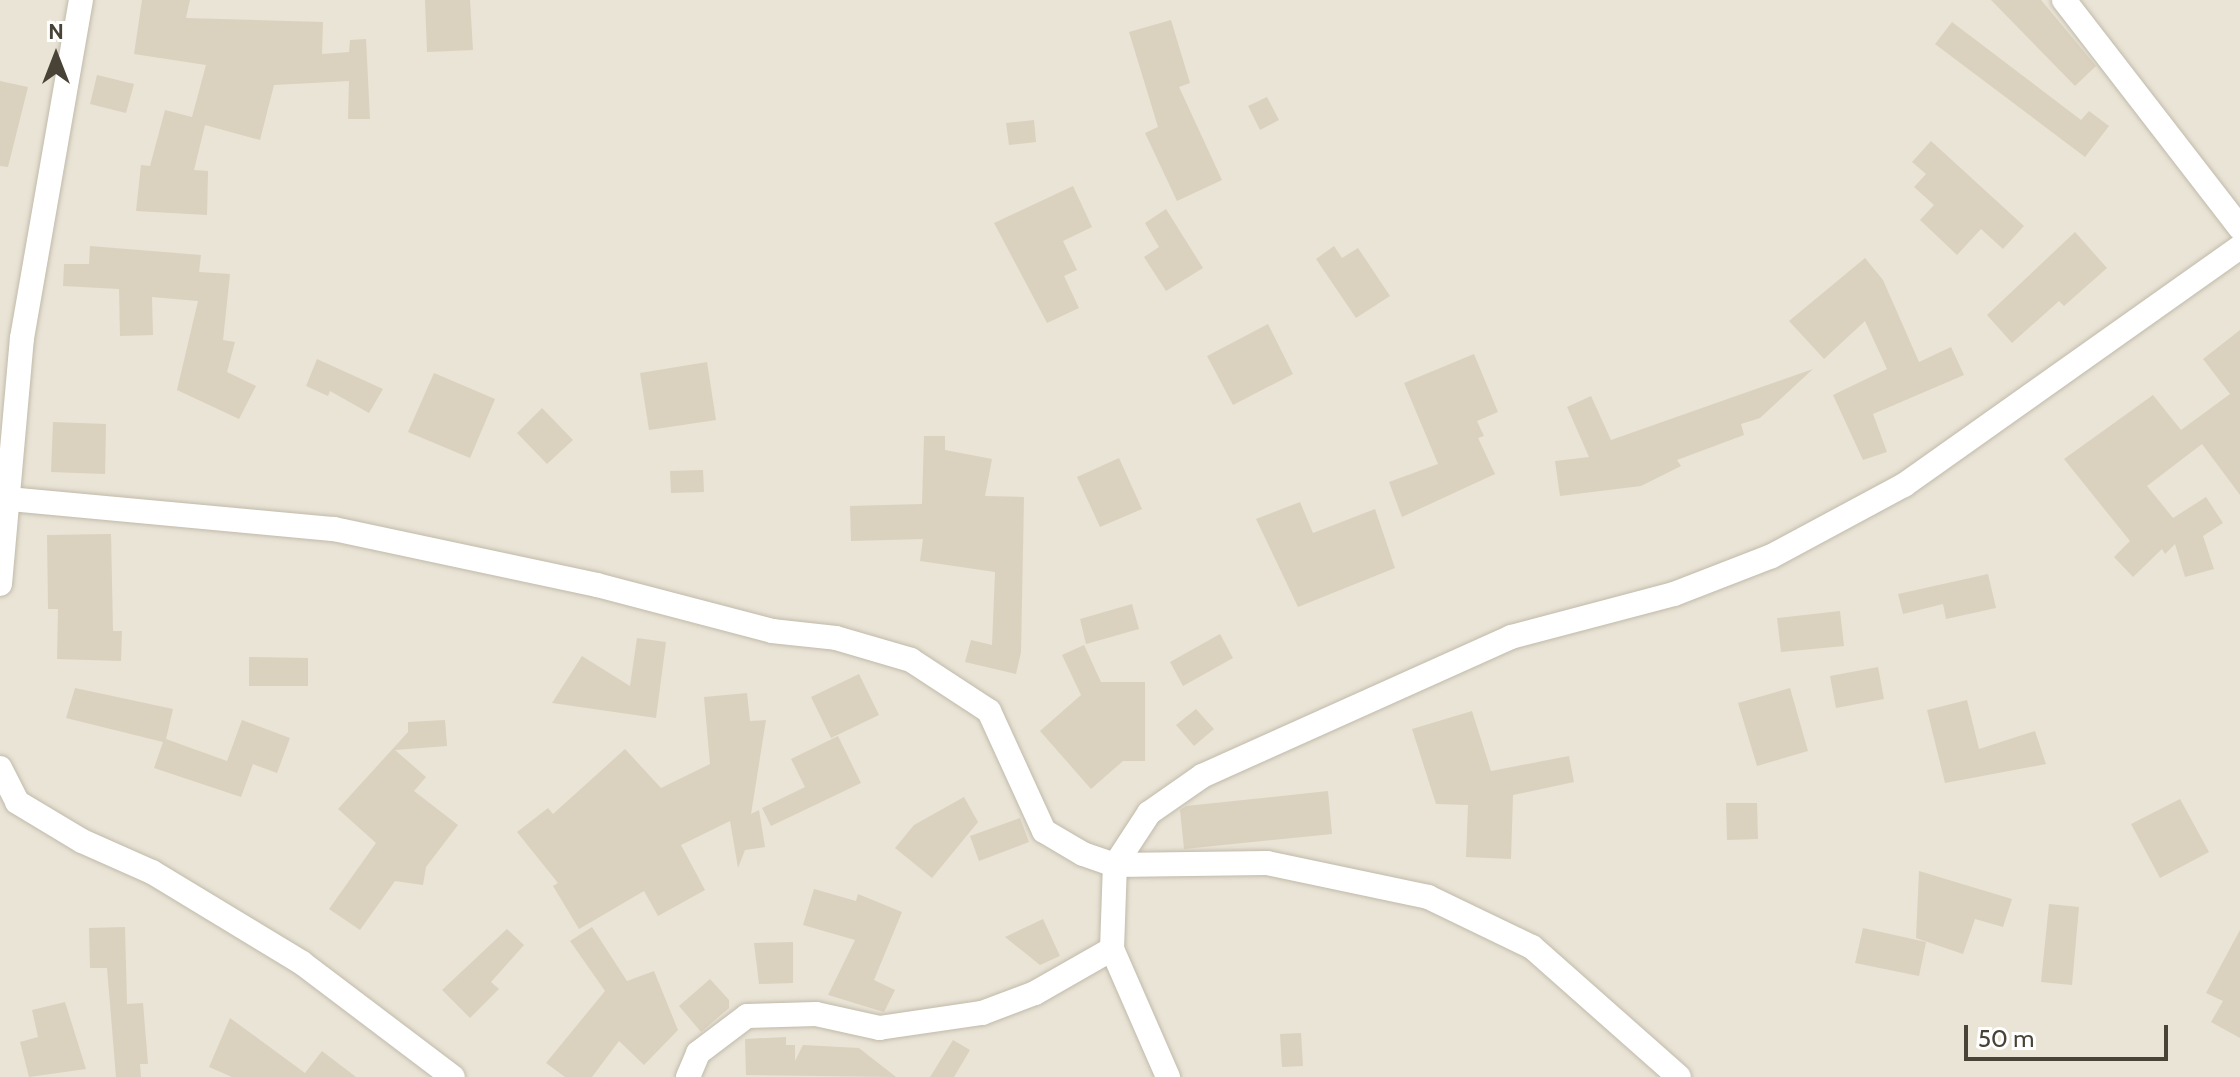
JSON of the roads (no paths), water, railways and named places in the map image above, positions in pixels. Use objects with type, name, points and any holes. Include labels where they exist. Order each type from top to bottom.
[{"type":"street","points":[[0,584],[22,338],[81,0]]},
{"type":"street","points":[[2064,0],[2240,228]]},
{"type":"street","points":[[1168,1077],[1112,949],[1115,865],[1149,813],[1202,776],[1511,637],[1674,594],[1772,556],[1904,485],[2240,247]]},
{"type":"street","points":[[9,499],[334,529],[597,585],[772,631],[836,638],[911,660],[989,711],[1044,831],[1115,865],[1267,863],[1428,897],[1532,947],[1679,1077]]},
{"type":"street","points":[[0,768],[9,806],[152,872],[302,963],[453,1077]]},
{"type":"street","points":[[688,1077],[698,1053],[747,1016],[816,1014],[879,1028],[982,1013],[1035,993],[1112,949]]}]
